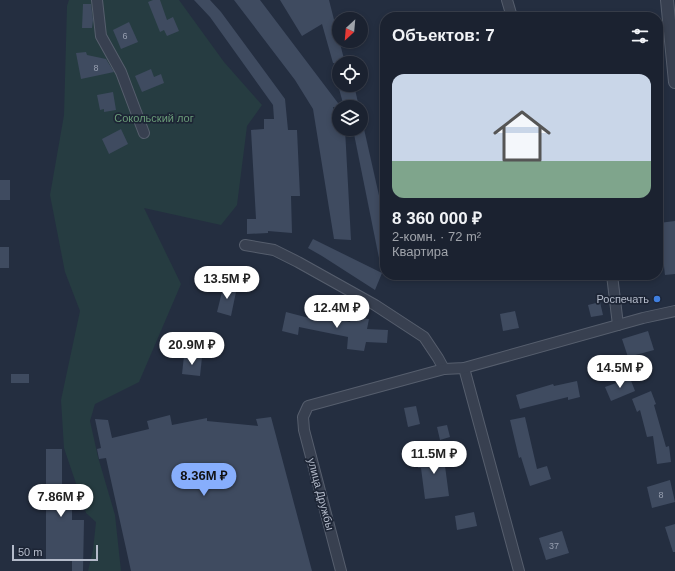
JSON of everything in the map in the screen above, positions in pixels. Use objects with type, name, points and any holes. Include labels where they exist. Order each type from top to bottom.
[{"type":"street","points":[[97,0],[101,36],[121,72],[144,133]]},
{"type":"street","points":[[507,0],[511,12]]},
{"type":"street","points":[[667,0],[672,15],[675,82]]},
{"type":"street","points":[[246,245],[274,250],[375,305],[424,337],[444,369],[464,368],[675,310]]},
{"type":"street","points":[[613,280],[618,325]]},
{"type":"street","points":[[464,368],[520,571]]},
{"type":"street","name":"улица Дружбы","points":[[342,571],[304,430],[303,417],[308,406],[444,369]]},
{"type":"green space","name":"Сокольский лог","points":[[69,0],[179,0],[224,62],[262,105],[247,126],[237,205],[221,225],[144,208],[181,284],[139,382],[95,404],[90,421],[98,457],[115,515],[121,571],[88,571],[93,550],[96,522],[86,513],[64,448],[61,400],[80,311],[65,272],[50,195],[64,115],[67,6]]},
{"type":"building","points":[[160,0],[167,20],[173,17],[179,31],[167,36],[164,30],[160,32],[148,2]]},
{"type":"building","points":[[194,0],[210,0],[221,12],[285,99],[288,130],[297,130],[300,196],[291,196],[292,233],[268,231],[268,233],[247,234],[247,219],[256,219],[251,130],[264,129],[264,119],[274,119],[273,105],[210,17]]},
{"type":"building","points":[[234,0],[260,0],[336,100],[332,100],[332,136],[345,136],[351,240],[334,239],[313,109],[295,80]]},
{"type":"building","points":[[280,0],[329,0],[332,12],[332,48],[341,48],[343,56],[332,56],[332,59],[322,24],[302,36]]},
{"type":"building","points":[[83,4],[91,4],[93,20],[92,28],[82,28]]},
{"type":"building","points":[[129,22],[138,42],[121,49],[113,30]]},
{"type":"building","points":[[86,52],[87,55],[106,59],[114,72],[81,79],[76,53]]},
{"type":"building","points":[[151,69],[154,77],[161,74],[164,83],[142,92],[135,76]]},
{"type":"building","points":[[113,92],[116,110],[104,112],[104,109],[100,110],[97,95]]},
{"type":"building","points":[[340,92],[356,92],[357,100],[342,100]]},
{"type":"building","points":[[121,129],[128,144],[109,154],[102,139]]},
{"type":"building","points":[[354,136],[366,136],[380,200],[380,263]]},
{"type":"building","points":[[0,180],[10,180],[10,200],[0,200]]},
{"type":"building","points":[[675,221],[675,274],[665,275],[663,258],[663,222]]},
{"type":"building","points":[[313,239],[380,272],[380,278],[375,290],[322,256],[308,248]]},
{"type":"building","points":[[0,247],[9,247],[9,268],[0,268]]},
{"type":"building","points":[[224,284],[237,287],[231,316],[217,312]]},
{"type":"building","points":[[600,302],[603,315],[591,317],[588,305]]},
{"type":"building","points":[[515,311],[519,328],[503,331],[500,314]]},
{"type":"building","points":[[286,312],[309,318],[310,314],[350,322],[351,317],[369,319],[367,329],[388,330],[387,343],[366,342],[364,351],[347,349],[348,337],[299,327],[298,335],[282,331]]},
{"type":"building","points":[[648,331],[654,350],[628,357],[622,339]]},
{"type":"building","points":[[184,356],[202,357],[200,376],[182,374]]},
{"type":"building","points":[[11,374],[29,374],[29,383],[11,383]]},
{"type":"building","points":[[630,378],[635,391],[611,401],[605,387]]},
{"type":"building","points":[[577,381],[580,397],[568,400],[568,397],[520,409],[516,395],[553,384],[554,386]]},
{"type":"building","points":[[651,391],[656,404],[654,405],[666,447],[669,446],[671,462],[657,464],[653,436],[647,437],[640,410],[637,412],[632,399]]},
{"type":"building","points":[[416,406],[420,424],[408,427],[404,408]]},
{"type":"building","points":[[170,415],[172,425],[207,418],[207,421],[258,426],[256,419],[271,417],[312,571],[131,571],[106,458],[99,459],[97,449],[101,448],[95,419],[108,420],[112,438],[149,429],[147,421]]},
{"type":"building","points":[[525,417],[537,469],[547,466],[551,479],[530,486],[521,457],[519,458],[510,420]]},
{"type":"building","points":[[447,425],[450,437],[440,440],[437,427]]},
{"type":"building","points":[[46,449],[62,449],[62,502],[72,502],[72,520],[84,520],[83,571],[72,571],[72,561],[46,561]]},
{"type":"building","points":[[443,451],[449,496],[425,499],[421,468],[418,468],[416,455]]},
{"type":"building","points":[[670,480],[675,502],[652,508],[647,487]]},
{"type":"building","points":[[474,512],[477,526],[457,530],[455,516]]},
{"type":"building","points":[[675,524],[675,552],[673,552],[665,527]]},
{"type":"building","points":[[562,531],[569,553],[546,560],[539,538]]},
{"type":"place","name":"Роспечать","points":[[657,299]]}]
